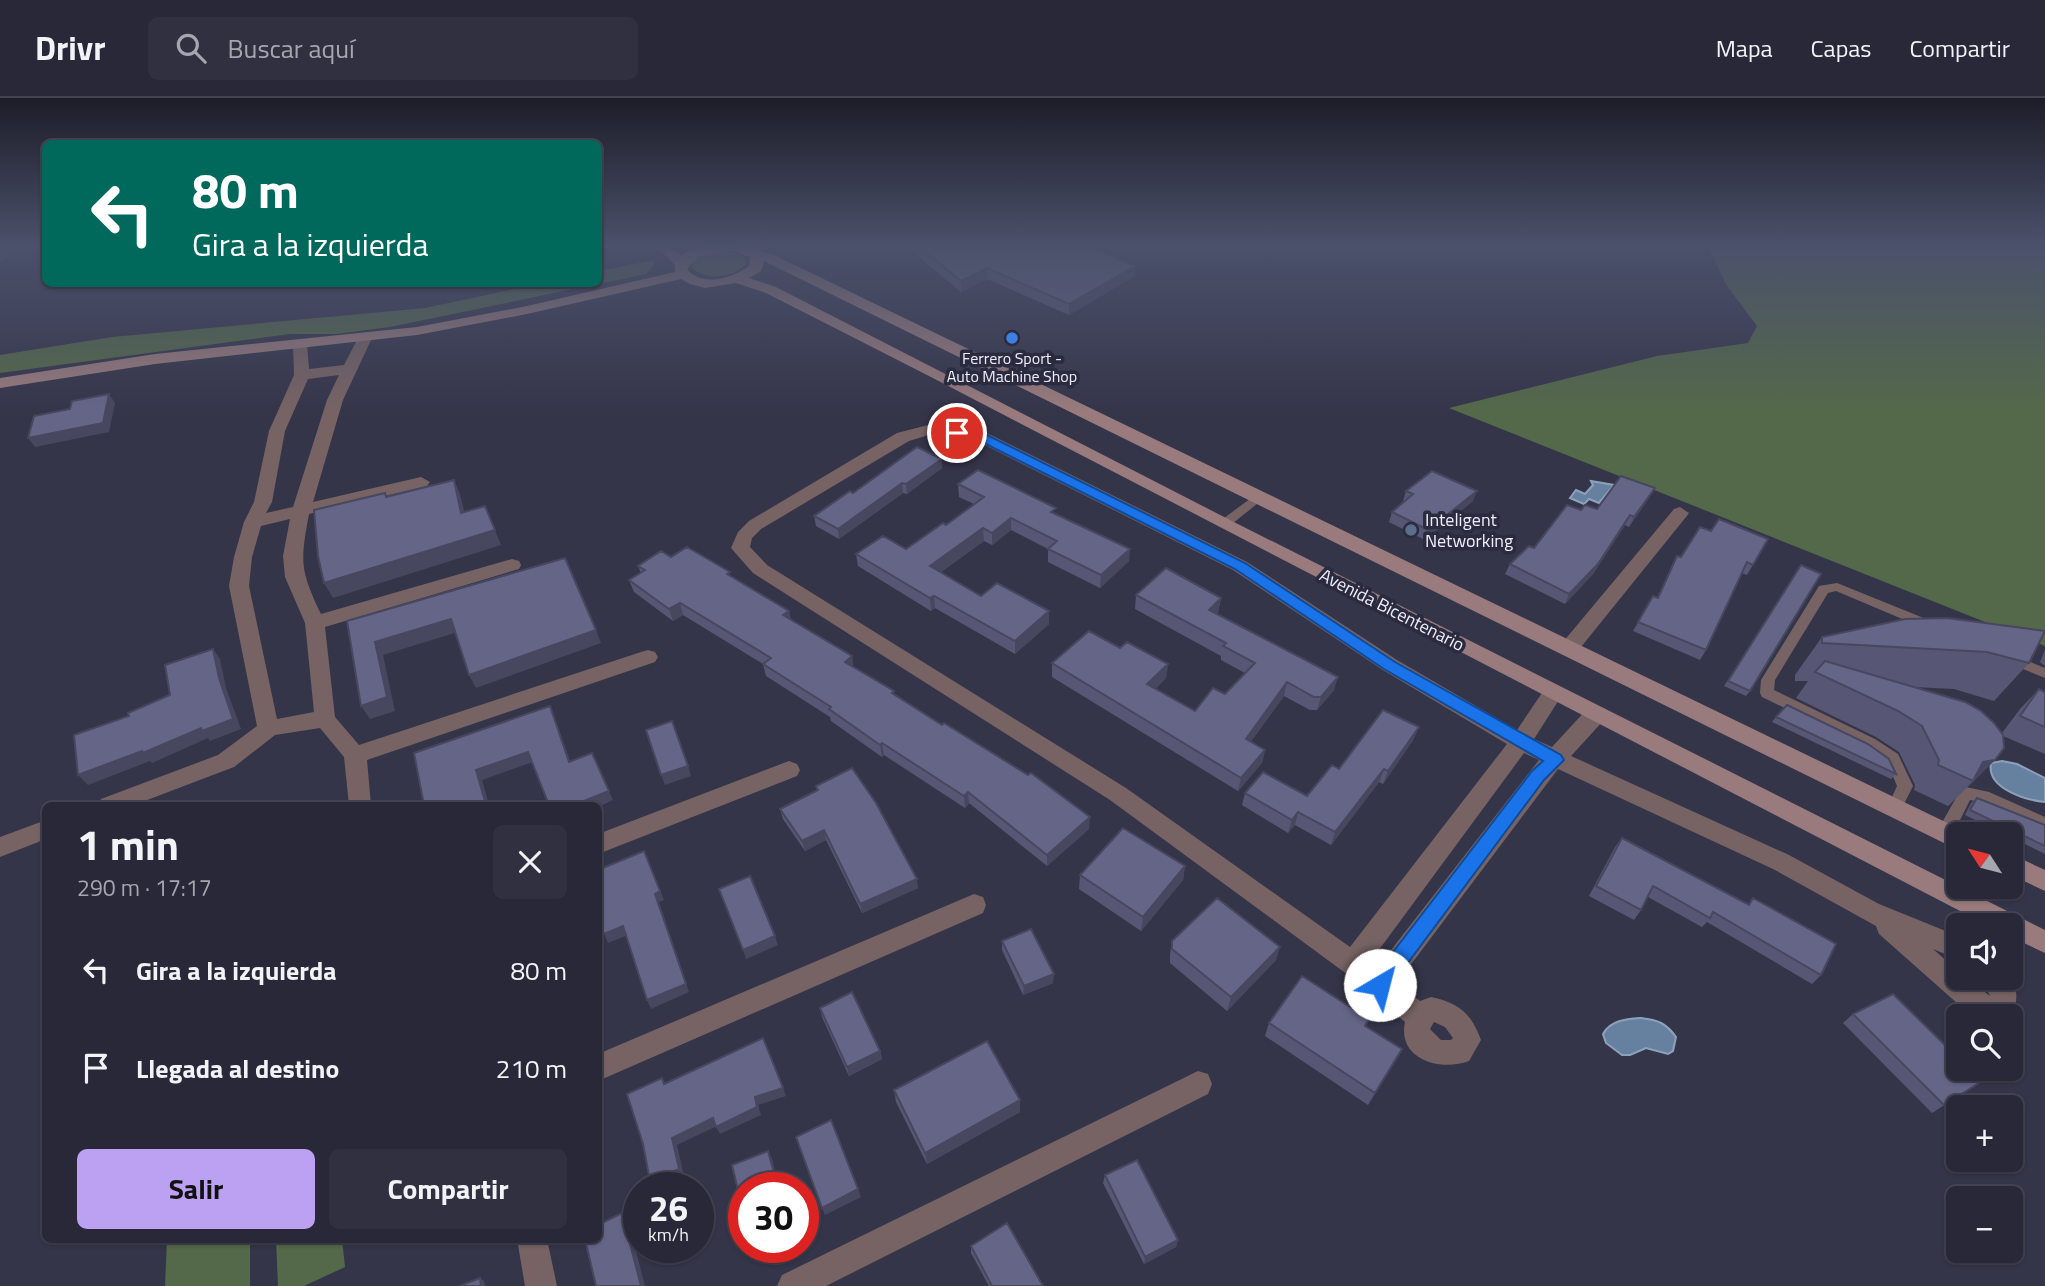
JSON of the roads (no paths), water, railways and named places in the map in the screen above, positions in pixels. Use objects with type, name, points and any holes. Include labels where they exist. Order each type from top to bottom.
[{"type":"street","points":[[0,383],[155,359],[417,331],[563,300]]},
{"type":"street","name":"Avenida Bicentenario","points":[[790,300],[2045,942]]},
{"type":"street","points":[[816,313],[844,300]]},
{"type":"street","points":[[857,300],[1946,833]]},
{"type":"street","points":[[360,802],[355,755],[325,719],[315,623],[293,577],[292,556],[301,511],[335,400],[365,338]]},
{"type":"street","points":[[268,729],[239,586],[243,557],[253,522],[263,502],[277,431],[302,374],[300,344]]},
{"type":"street","points":[[934,373],[969,354]]},
{"type":"street","points":[[302,374],[349,369]]},
{"type":"street","points":[[1419,1017],[1353,964],[1118,794],[760,569],[740,548],[744,536],[755,525],[903,437],[932,429],[981,437],[1240,566],[1390,666],[1520,742],[1781,862],[1870,912],[1946,943]]},
{"type":"street","points":[[253,522],[421,482]]},
{"type":"street","points":[[1570,647],[1680,513]]},
{"type":"street","points":[[315,623],[513,565]]},
{"type":"street","points":[[355,755],[648,657]]},
{"type":"street","points":[[1353,964],[1520,742],[1553,692]]},
{"type":"street","points":[[1380,985],[1538,776],[1596,714]]},
{"type":"street","points":[[117,802],[226,761],[268,729],[295,722],[325,719]]},
{"type":"street","points":[[602,842],[789,769]]},
{"type":"street","points":[[0,846],[42,830]]},
{"type":"street","points":[[2023,870],[2045,881]]},
{"type":"street","points":[[602,1066],[974,905]]},
{"type":"street","points":[[1870,912],[1946,977]]},
{"type":"street","points":[[1961,990],[1975,1002],[1991,1009],[2003,1005],[2003,990]]},
{"type":"street","points":[[793,1286],[1199,1084]]},
{"type":"street","points":[[533,1243],[541,1286]]},
{"type":"lane","points":[[1224,524],[1258,497]]},
{"type":"lane","points":[[1895,808],[1905,786],[1893,758],[1870,743],[1767,693],[1768,680],[1824,589],[1837,587],[1948,633]]},
{"type":"lane","points":[[1996,653],[2045,673]]},
{"type":"lane","points":[[1957,822],[1966,793],[1984,796],[2045,824]]},
{"type":"water","points":[[1591,481],[1614,485],[1599,503],[1589,499],[1584,504],[1570,498],[1576,490],[1585,494],[1593,485]]},
{"type":"water","points":[[2002,761],[2017,764],[2045,778],[2045,802],[2027,799],[2001,786],[1991,772],[1991,763]]},
{"type":"water","points":[[1641,1018],[1657,1021],[1669,1028],[1676,1037],[1673,1051],[1668,1054],[1646,1048],[1630,1055],[1622,1055],[1606,1043],[1603,1034],[1610,1026],[1619,1021]]},
{"type":"place","name":"Ferrero Sport - Auto Machine Shop","points":[[1012,338]]},
{"type":"place","name":"Inteligent Networking","points":[[1411,530]]}]
